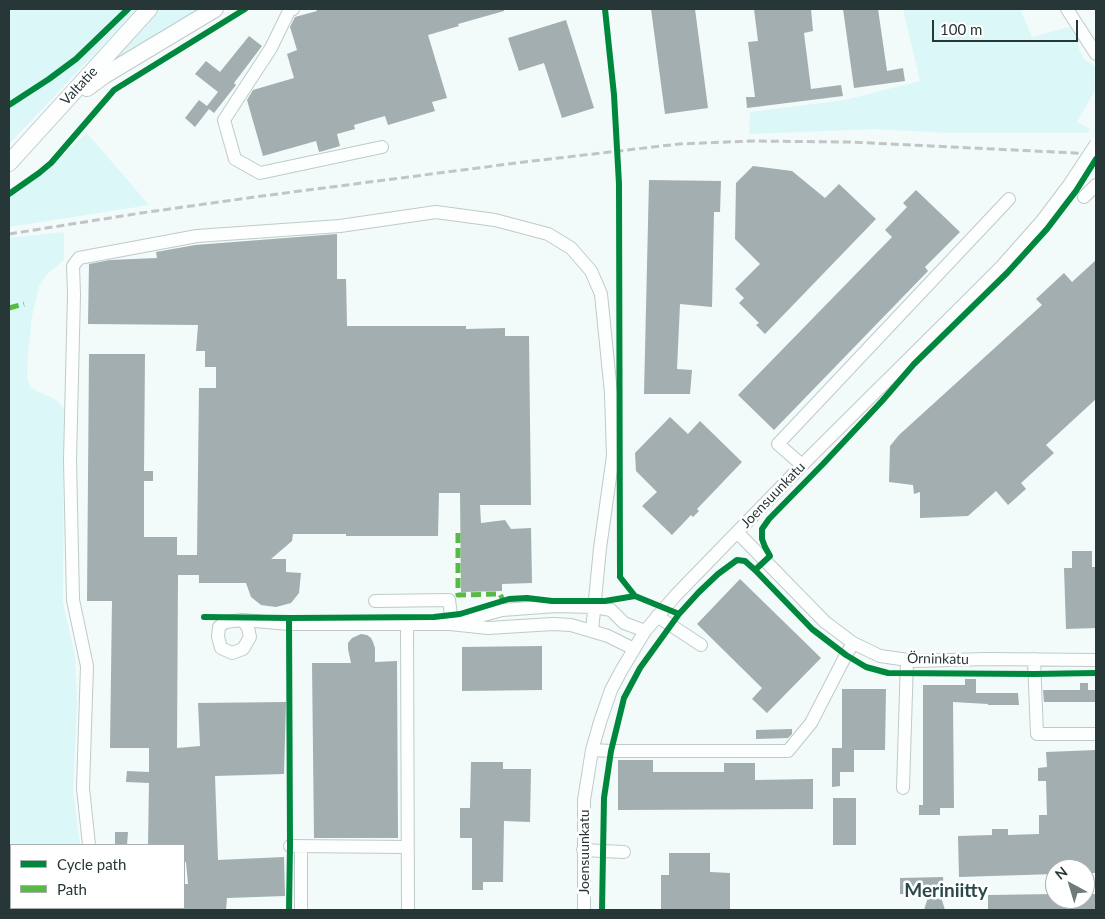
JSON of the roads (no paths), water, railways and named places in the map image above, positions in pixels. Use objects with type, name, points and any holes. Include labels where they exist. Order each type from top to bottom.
[{"type":"main road","name":"Valtatie","points":[[9,163],[150,9]]},
{"type":"main road","points":[[48,119],[105,74],[215,9]]},
{"type":"street","points":[[293,9],[289,11],[271,48],[224,120],[235,159],[260,173],[382,147]]},
{"type":"street","points":[[1067,9],[1096,54]]},
{"type":"street","name":"Joensuunkatu","points":[[584,910],[584,800],[592,750],[611,690],[645,631],[676,594],[736,532],[1002,266],[1041,222],[1069,185],[1096,144]]},
{"type":"street","points":[[1084,196],[1096,185]]},
{"type":"street","points":[[802,465],[778,444],[1009,200]]},
{"type":"street","points":[[89,844],[83,788],[87,666],[73,600],[70,460],[73,266],[79,258],[197,236],[340,226],[436,212],[495,220],[548,234],[571,248],[592,272],[602,294],[611,393],[613,456],[600,548],[592,631]]},
{"type":"street","name":"Örninkatu","points":[[736,532],[825,622],[853,643],[880,656],[915,661],[986,659],[1096,660]]},
{"type":"street","points":[[375,601],[449,600],[450,624]]},
{"type":"street","points":[[450,624],[502,610],[556,606],[594,607],[611,610],[624,623],[645,631]]},
{"type":"street","points":[[657,616],[701,645]]},
{"type":"street","points":[[242,620],[289,624],[450,624],[488,628],[553,624],[571,625],[608,636],[634,649]]},
{"type":"street","points":[[407,624],[408,910]]},
{"type":"street","points":[[592,750],[788,752],[811,723],[853,643]]},
{"type":"street","points":[[1034,659],[1037,734],[1096,734]]},
{"type":"street","points":[[903,788],[907,660]]},
{"type":"street","points":[[302,910],[296,847],[407,847]]},
{"type":"street","points":[[583,850],[624,852]]},
{"type":"railway","points":[[9,234],[262,196],[679,144],[752,141],[850,142],[1096,154]]},
{"type":"district","name":"Meriniitty","points":[[946,891]]}]
